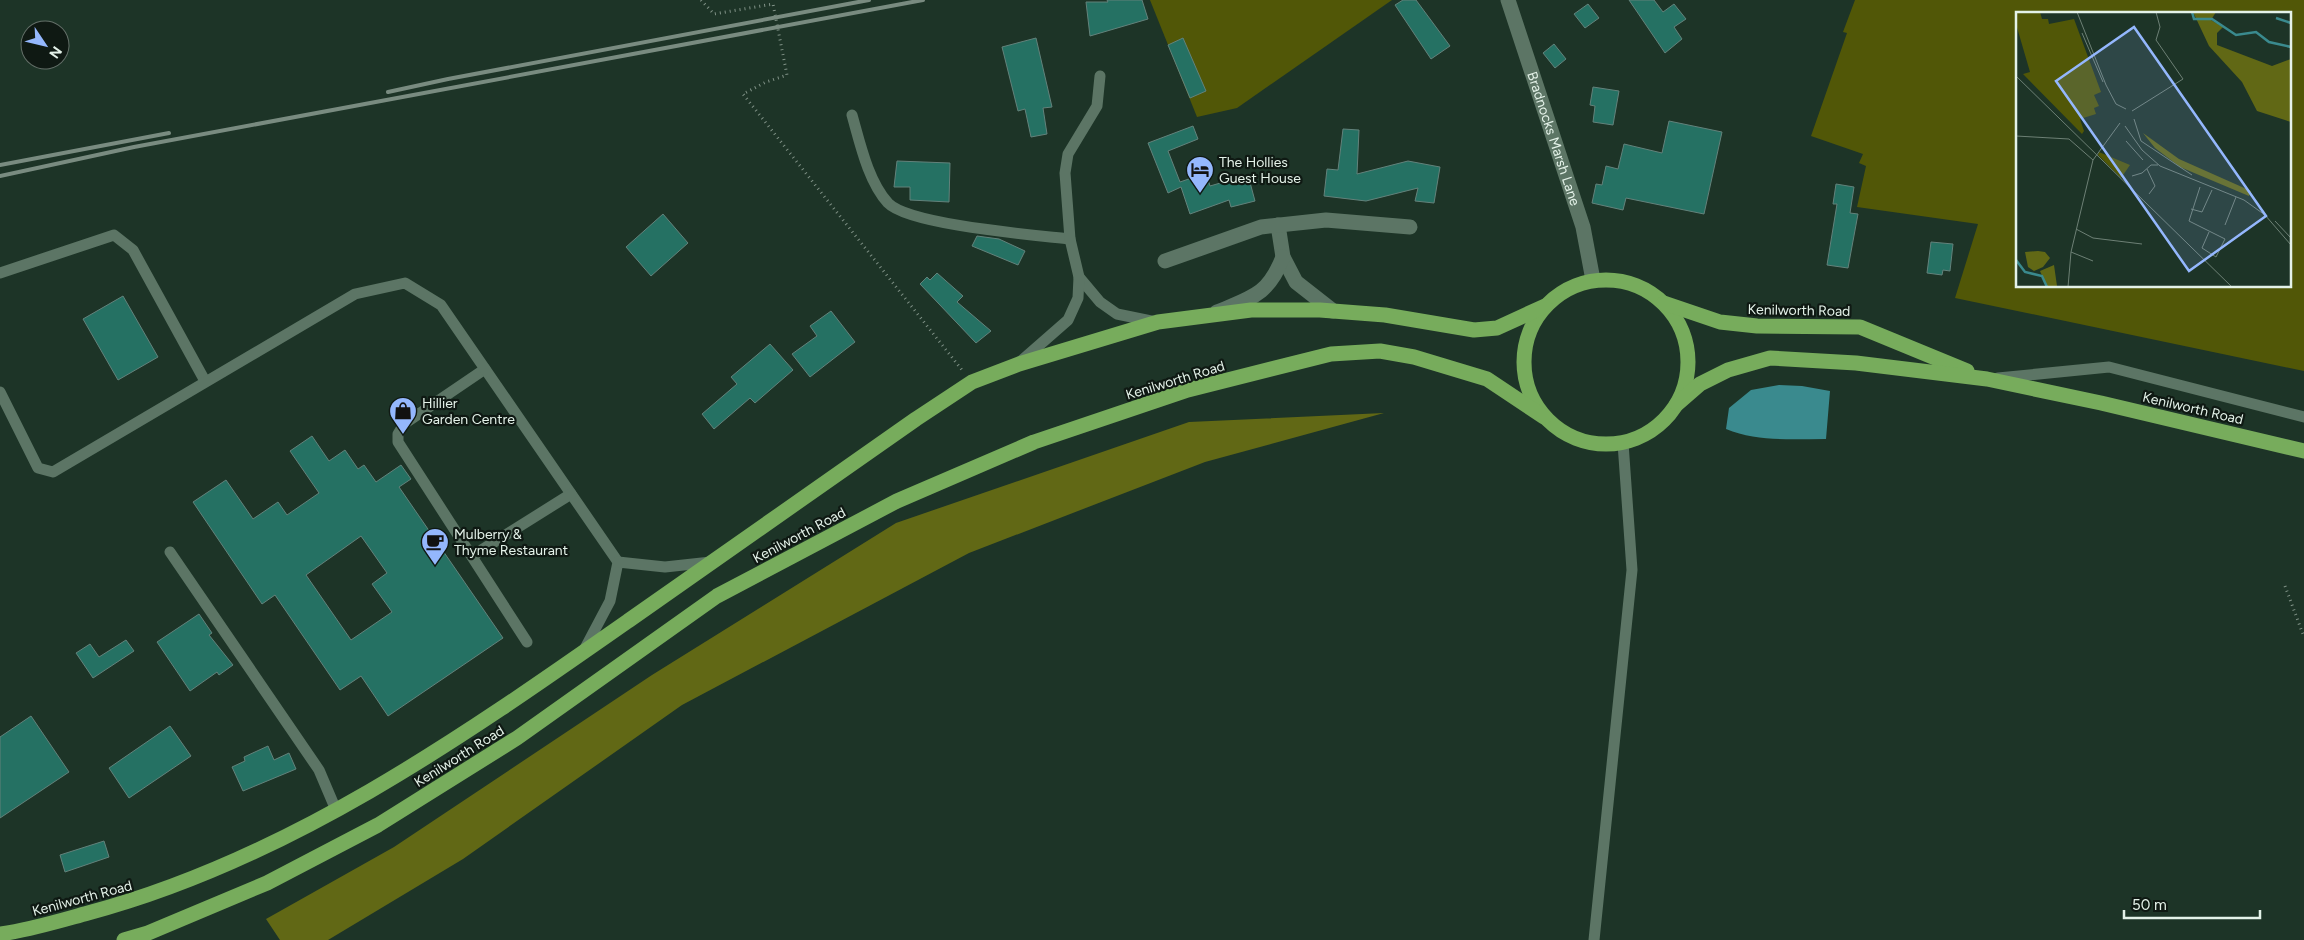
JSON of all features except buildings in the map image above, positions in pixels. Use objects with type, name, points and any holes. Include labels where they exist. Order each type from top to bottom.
[{"type":"highway","points":[[1593,280],[1619,280],[1643,288],[1664,303],[1680,325],[1688,351],[1687,378],[1677,404],[1663,422],[1644,435],[1623,443],[1594,444],[1566,435],[1544,417],[1528,391],[1523,362],[1529,332],[1544,306],[1566,289],[1593,280]]},
{"type":"highway","name":"Kenilworth Road","points":[[1664,303],[1720,322],[1757,326],[1860,327],[1986,379]]},
{"type":"highway","name":"Kenilworth Road","points":[[0,934],[20,931],[139,900],[256,851],[360,798],[481,721],[582,653],[916,419],[972,382],[1019,364],[1158,322],[1251,310],[1333,311],[1385,315],[1474,330],[1497,328],[1544,306]]},
{"type":"highway","name":"Kenilworth Road","points":[[124,940],[148,933],[267,883],[378,825],[517,738],[717,596],[897,501],[1034,442],[1188,390],[1331,354],[1380,351],[1414,357],[1487,380],[1544,417]]},
{"type":"highway","name":"Kenilworth Road","points":[[1677,404],[1700,384],[1728,370],[1770,358],[1856,363],[1986,379],[2102,403],[2304,451]]},
{"type":"street","name":"Bradnocks Marsh Lane","points":[[1508,0],[1583,227],[1593,280]]},
{"type":"street","points":[[1165,261],[1261,227],[1326,220],[1410,227]]},
{"type":"street","points":[[1278,225],[1283,256],[1296,282],[1333,311]]},
{"type":"street","name":"Kenilworth Road","points":[[1212,315],[1258,295],[1276,274],[1283,256]]},
{"type":"lane","points":[[1019,364],[1068,320],[1078,298],[1079,277],[1070,239],[1065,173],[1068,154],[1097,106],[1100,76]]},
{"type":"lane","points":[[852,115],[867,168],[888,204],[916,217],[1070,239]]},
{"type":"lane","points":[[0,273],[114,235],[133,250],[205,381]]},
{"type":"lane","points":[[1079,277],[1100,302],[1117,314],[1158,322]]},
{"type":"lane","points":[[0,392],[38,468],[53,472],[355,294],[405,283],[441,305],[618,562],[610,601],[582,653]]},
{"type":"lane","name":"Kenilworth Road","points":[[1986,379],[2109,367],[2304,417]]},
{"type":"lane","points":[[485,369],[404,424],[398,434],[398,442],[527,642]]},
{"type":"lane","points":[[1594,940],[1632,570],[1623,443]]},
{"type":"lane","points":[[472,556],[571,494]]},
{"type":"lane","points":[[170,552],[318,770],[336,810]]},
{"type":"lane","points":[[618,562],[665,567],[713,562]]},
{"type":"path","points":[[701,0],[714,14],[773,4],[787,75],[766,82],[743,94],[972,382]]},
{"type":"path","points":[[2285,586],[2304,637]]},
{"type":"green space","points":[[1150,0],[1392,0],[1237,108],[1197,117]]},
{"type":"green space","points":[[1855,0],[2304,0],[2304,371],[1955,298],[1978,224],[1857,207],[1866,166],[1859,163],[1863,154],[1811,136],[1847,33],[1843,32]]},
{"type":"green space","points":[[1384,413],[1205,462],[969,553],[682,705],[463,859],[328,940],[280,940],[266,919],[394,847],[652,675],[896,523],[1189,422]]},
{"type":"water","points":[[1779,385],[1802,386],[1830,391],[1826,439],[1763,438],[1726,429],[1729,408],[1751,390]]},
{"type":"railway","points":[[388,92],[869,0]]},
{"type":"railway","points":[[0,176],[134,147],[923,0]]},
{"type":"railway","points":[[0,165],[169,133]]},
{"type":"place","name":"The Hollies Guest House","points":[[1200,194]]},
{"type":"place","name":"Hillier Garden Centre","points":[[403,435]]},
{"type":"place","name":"Mulberry & Thyme Restaurant","points":[[435,566]]}]
